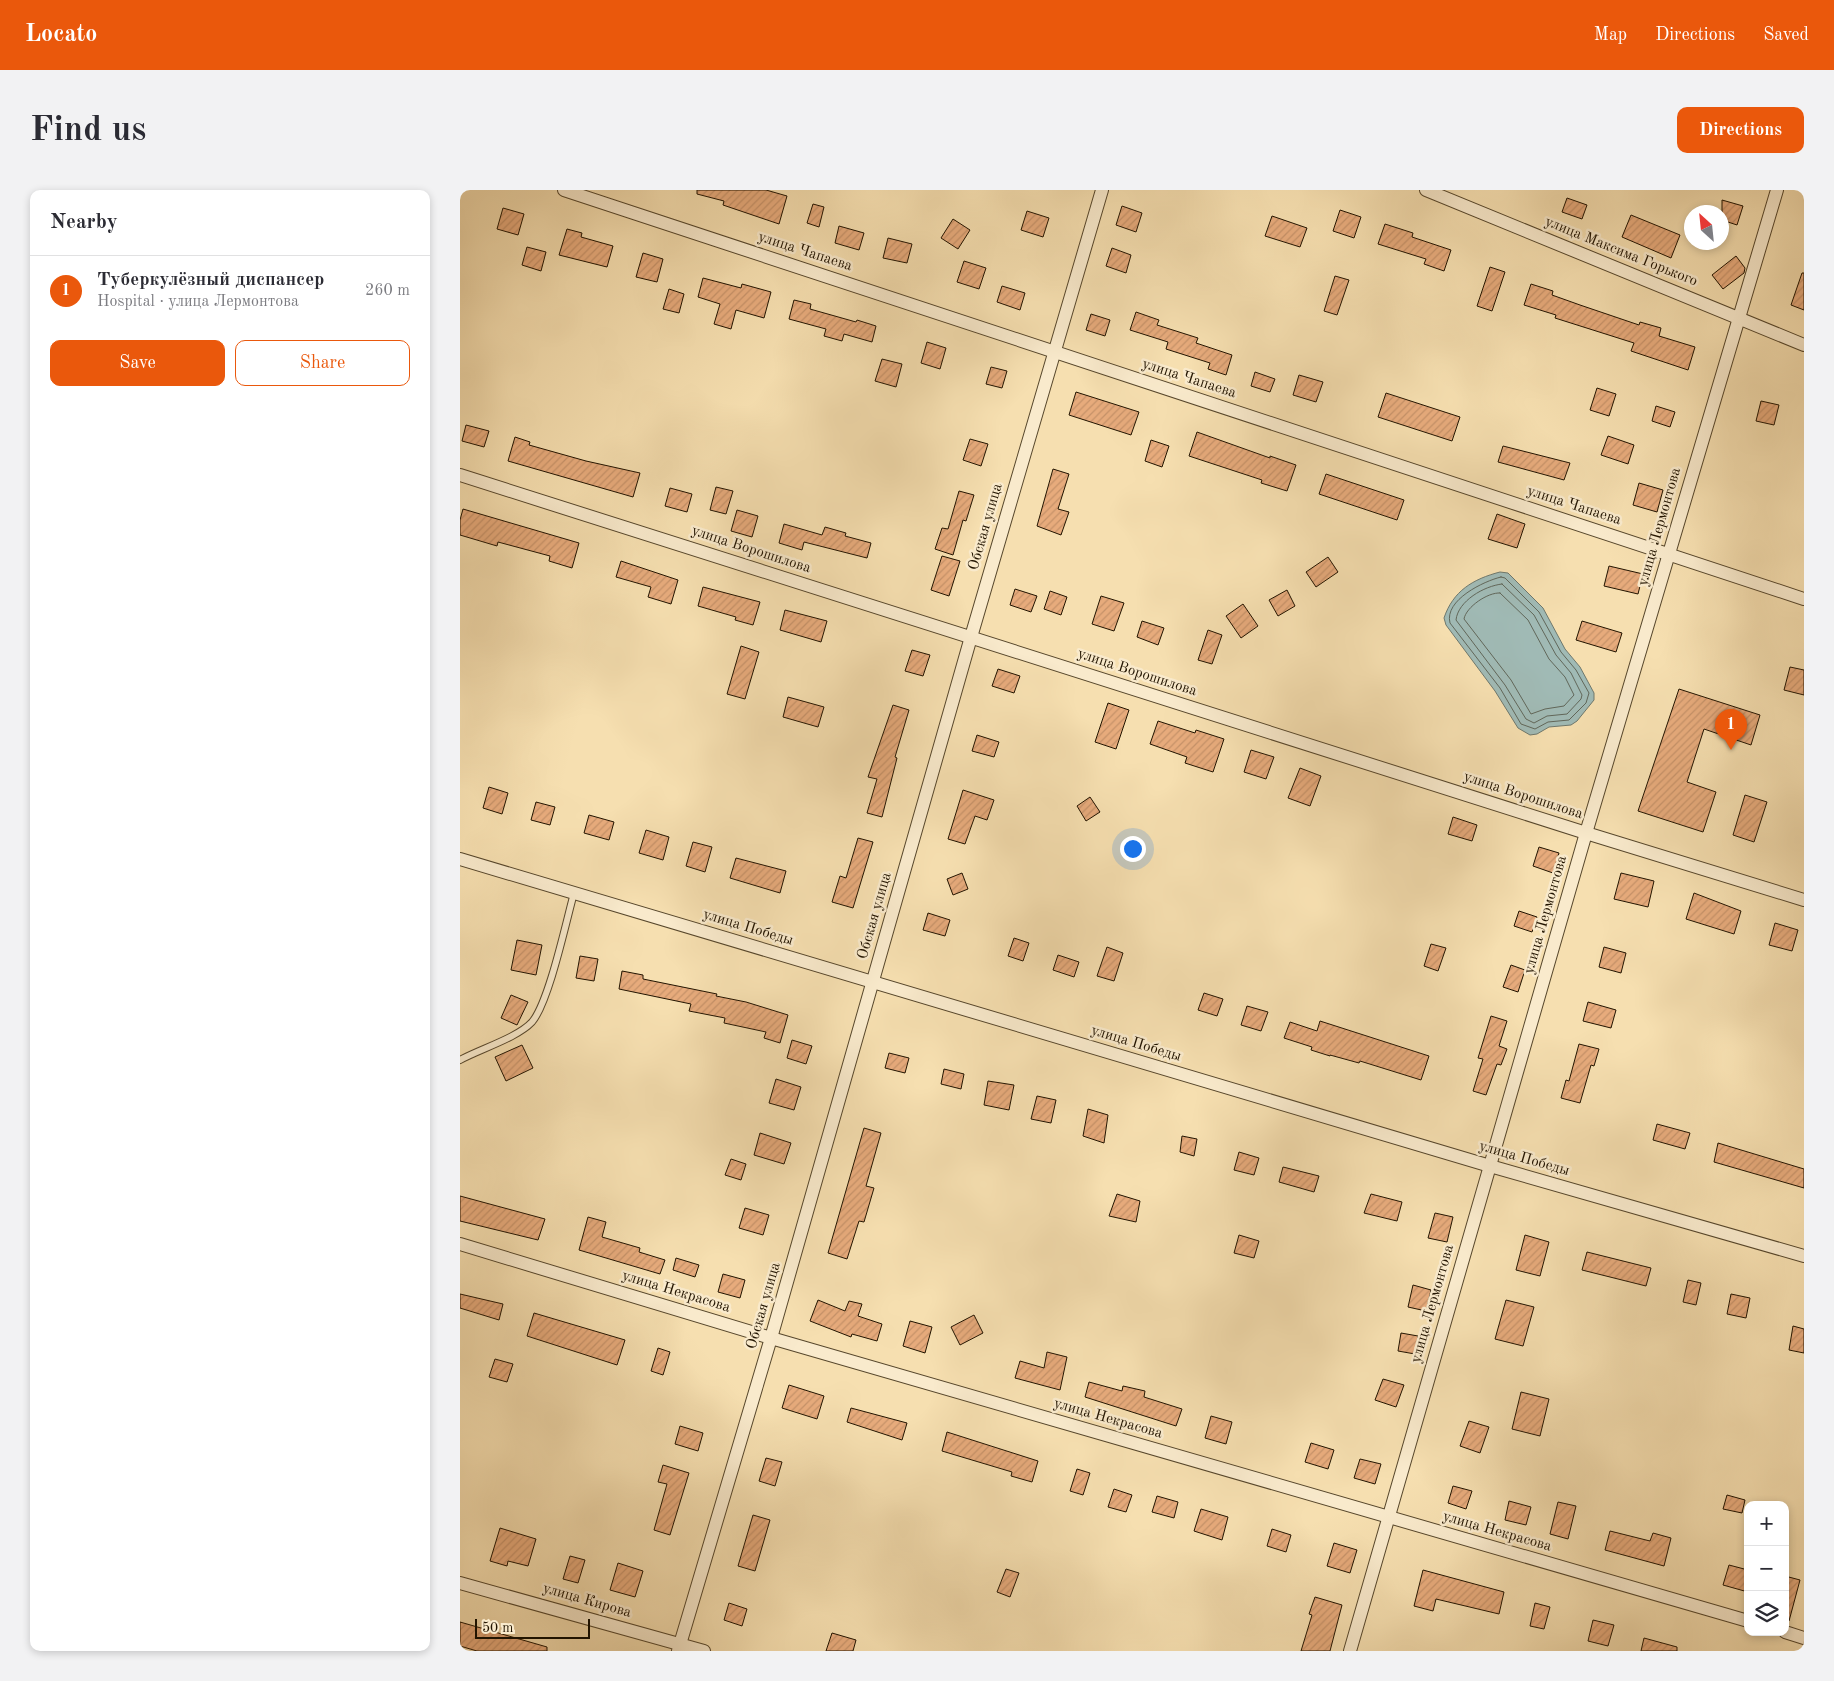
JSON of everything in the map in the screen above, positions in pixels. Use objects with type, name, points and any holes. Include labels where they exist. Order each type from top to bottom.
[{"type":"street","name":"улица Чапаева","points":[[564,190],[1804,599]]},
{"type":"street","name":"Обская улица","points":[[679,1647],[772,1338],[971,637],[1102,190]]},
{"type":"street","name":"улица Максима Горького","points":[[1426,190],[1804,345]]},
{"type":"street","name":"улица Лермонтова","points":[[1350,1651],[1586,833],[1776,190]]},
{"type":"street","name":"улица Ворошилова","points":[[460,475],[1586,833],[1804,900]]},
{"type":"street","name":"улица Победы","points":[[460,859],[1490,1166],[1804,1256]]},
{"type":"street","name":"улица Некрасова","points":[[460,1244],[772,1338],[1744,1620]]},
{"type":"street","name":"улица Кирова","points":[[460,1582],[679,1647],[704,1651]]},
{"type":"street","points":[[1789,1633],[1804,1638]]},
{"type":"lane","points":[[460,1060],[517,1033],[532,1022],[544,1000],[574,893]]},
{"type":"water","points":[[1500,572],[1508,573],[1543,608],[1565,649],[1580,667],[1594,693],[1594,700],[1577,721],[1571,725],[1549,727],[1537,734],[1530,735],[1518,728],[1495,691],[1446,625],[1444,618],[1453,600],[1459,593],[1481,578]]},
{"type":"building","points":[[697,190],[766,190],[787,196],[779,224],[723,205],[724,201],[697,194]]},
{"type":"building","points":[[1567,198],[1587,205],[1582,219],[1562,212]]},
{"type":"building","points":[[1722,200],[1743,206],[1737,225],[1729,222],[1729,205],[1722,205]]},
{"type":"building","points":[[813,204],[824,207],[819,227],[807,223]]},
{"type":"building","points":[[1122,206],[1142,213],[1136,232],[1116,225]]},
{"type":"building","points":[[503,208],[524,214],[518,235],[497,229]]},
{"type":"building","points":[[1340,210],[1361,217],[1354,238],[1333,231]]},
{"type":"building","points":[[1027,211],[1049,218],[1043,237],[1021,230]]},
{"type":"building","points":[[1631,215],[1680,235],[1671,258],[1622,237]]},
{"type":"building","points":[[1272,216],[1307,228],[1300,247],[1265,236]]},
{"type":"building","points":[[953,219],[970,230],[958,249],[941,238]]},
{"type":"building","points":[[1385,224],[1413,233],[1412,237],[1451,250],[1444,271],[1424,264],[1426,259],[1378,244]]},
{"type":"building","points":[[839,226],[864,233],[859,250],[835,243]]},
{"type":"building","points":[[567,229],[582,233],[581,237],[613,246],[607,267],[559,255]]},
{"type":"building","points":[[888,238],[912,244],[907,263],[883,258]]},
{"type":"building","points":[[527,247],[546,252],[541,271],[522,265]]},
{"type":"building","points":[[1112,248],[1131,255],[1126,273],[1106,266]]},
{"type":"building","points":[[643,253],[663,259],[657,282],[636,277]]},
{"type":"building","points":[[1736,256],[1745,268],[1744,273],[1723,289],[1712,275]]},
{"type":"building","points":[[964,261],[986,268],[979,289],[957,282]]},
{"type":"building","points":[[1490,267],[1505,272],[1492,311],[1477,306]]},
{"type":"building","points":[[1802,273],[1804,273],[1804,310],[1791,305]]},
{"type":"building","points":[[1335,276],[1349,280],[1337,315],[1324,311]]},
{"type":"building","points":[[703,278],[741,288],[742,284],[771,292],[764,318],[736,310],[731,329],[714,324],[720,304],[698,297]]},
{"type":"building","points":[[1531,284],[1553,291],[1552,295],[1639,325],[1640,322],[1661,328],[1659,336],[1695,347],[1688,370],[1631,351],[1634,343],[1555,318],[1556,315],[1524,305]]},
{"type":"building","points":[[1002,286],[1025,293],[1020,310],[997,302]]},
{"type":"building","points":[[669,289],[684,294],[679,313],[663,309]]},
{"type":"building","points":[[794,300],[811,304],[810,309],[876,326],[872,342],[844,334],[842,341],[824,336],[826,329],[789,319]]},
{"type":"building","points":[[1136,312],[1159,320],[1157,325],[1198,338],[1196,343],[1232,355],[1226,375],[1208,369],[1210,363],[1166,349],[1168,342],[1130,330]]},
{"type":"building","points":[[1091,314],[1110,320],[1105,336],[1086,330]]},
{"type":"building","points":[[927,342],[946,348],[940,369],[921,363]]},
{"type":"building","points":[[882,359],[902,364],[896,387],[875,381]]},
{"type":"building","points":[[991,367],[1007,371],[1002,388],[986,384]]},
{"type":"building","points":[[1255,372],[1275,379],[1270,392],[1251,386]]},
{"type":"building","points":[[1299,375],[1323,382],[1316,402],[1293,395]]},
{"type":"building","points":[[1597,388],[1616,394],[1609,416],[1590,410]]},
{"type":"building","points":[[1076,392],[1139,412],[1131,435],[1069,415]]},
{"type":"building","points":[[1386,393],[1460,417],[1452,441],[1378,417]]},
{"type":"building","points":[[1761,401],[1779,405],[1774,425],[1756,421]]},
{"type":"building","points":[[1656,406],[1675,412],[1670,427],[1652,421]]},
{"type":"building","points":[[466,425],[489,431],[484,447],[462,441]]},
{"type":"building","points":[[1197,432],[1270,458],[1270,456],[1296,465],[1287,491],[1261,483],[1262,480],[1189,456]]},
{"type":"building","points":[[1608,436],[1634,445],[1628,464],[1601,455]]},
{"type":"building","points":[[515,437],[530,442],[529,445],[586,461],[640,473],[633,497],[508,461]]},
{"type":"building","points":[[970,439],[988,444],[981,466],[963,460]]},
{"type":"building","points":[[1151,440],[1169,446],[1162,467],[1145,461]]},
{"type":"building","points":[[1503,446],[1570,463],[1564,480],[1498,462]]},
{"type":"building","points":[[1053,469],[1069,474],[1058,509],[1069,512],[1061,535],[1037,526]]},
{"type":"building","points":[[1326,474],[1404,500],[1397,520],[1319,494]]},
{"type":"building","points":[[1639,483],[1663,490],[1657,512],[1633,505]]},
{"type":"building","points":[[716,487],[733,491],[726,514],[710,510]]},
{"type":"building","points":[[670,488],[692,494],[687,512],[665,506]]},
{"type":"building","points":[[959,491],[974,495],[966,521],[963,520],[953,555],[935,549],[942,528],[948,529]]},
{"type":"building","points":[[463,509],[579,543],[572,568],[549,561],[550,556],[498,542],[497,546],[460,535],[460,520]]},
{"type":"building","points":[[737,510],[758,516],[752,537],[731,531]]},
{"type":"building","points":[[1497,514],[1525,524],[1517,548],[1488,539]]},
{"type":"building","points":[[784,524],[822,535],[825,527],[846,533],[845,536],[871,543],[867,558],[804,542],[802,550],[779,543]]},
{"type":"building","points":[[942,556],[960,561],[949,596],[931,590]]},
{"type":"building","points":[[1328,557],[1338,572],[1316,587],[1306,572]]},
{"type":"building","points":[[621,561],[678,580],[671,604],[648,597],[651,587],[616,577]]},
{"type":"building","points":[[1609,566],[1643,574],[1638,594],[1604,586]]},
{"type":"building","points":[[703,587],[760,602],[753,625],[735,620],[736,617],[698,606]]},
{"type":"building","points":[[1015,589],[1037,596],[1031,612],[1010,605]]},
{"type":"building","points":[[1287,590],[1295,606],[1278,616],[1269,600]]},
{"type":"building","points":[[1050,591],[1067,597],[1061,615],[1044,609]]},
{"type":"building","points":[[1101,596],[1124,603],[1114,631],[1092,624]]},
{"type":"building","points":[[1243,604],[1258,626],[1241,638],[1226,616]]},
{"type":"building","points":[[785,610],[827,621],[821,642],[780,630]]},
{"type":"building","points":[[1142,621],[1164,628],[1158,645],[1137,637]]},
{"type":"building","points":[[1582,621],[1622,633],[1616,652],[1576,640]]},
{"type":"building","points":[[1208,630],[1222,635],[1212,664],[1198,660]]},
{"type":"building","points":[[741,646],[759,652],[745,699],[727,694]]},
{"type":"building","points":[[912,650],[930,655],[923,676],[905,671]]},
{"type":"building","points":[[1790,667],[1804,670],[1804,695],[1784,690]]},
{"type":"building","points":[[998,669],[1020,676],[1014,693],[992,686]]},
{"type":"building","points":[[1679,689],[1760,715],[1751,745],[1704,729],[1687,782],[1716,792],[1703,832],[1638,811]]},
{"type":"building","points":[[788,697],[824,707],[818,727],[783,717]]},
{"type":"building","points":[[1108,703],[1129,710],[1116,749],[1095,742]]},
{"type":"building","points":[[893,705],[909,710],[895,757],[897,758],[882,817],[867,813],[877,779],[868,777]]},
{"type":"building","points":[[1158,721],[1195,733],[1196,730],[1224,739],[1213,772],[1185,763],[1187,757],[1150,744]]},
{"type":"building","points":[[977,735],[999,742],[994,757],[972,751]]},
{"type":"building","points":[[1251,750],[1274,757],[1266,779],[1244,772]]},
{"type":"building","points":[[1300,768],[1321,776],[1310,806],[1288,798]]},
{"type":"building","points":[[489,787],[508,793],[502,814],[483,808]]},
{"type":"building","points":[[963,790],[994,800],[987,820],[975,816],[965,844],[948,839]]},
{"type":"building","points":[[1745,795],[1767,802],[1754,842],[1733,835]]},
{"type":"building","points":[[1090,797],[1100,812],[1086,821],[1077,806]]},
{"type":"building","points":[[536,802],[555,807],[550,825],[531,820]]},
{"type":"building","points":[[589,815],[614,822],[609,840],[584,833]]},
{"type":"building","points":[[1453,817],[1477,825],[1472,841],[1448,834]]},
{"type":"building","points":[[646,830],[669,837],[663,860],[639,853]]},
{"type":"building","points":[[858,838],[873,842],[853,908],[832,902],[840,876],[846,878]]},
{"type":"building","points":[[693,842],[712,847],[705,872],[686,866]]},
{"type":"building","points":[[1539,847],[1559,853],[1553,873],[1533,866]]},
{"type":"building","points":[[736,858],[786,871],[780,893],[730,878]]},
{"type":"building","points":[[962,873],[968,889],[953,895],[947,879]]},
{"type":"building","points":[[1621,873],[1654,881],[1648,907],[1614,899]]},
{"type":"building","points":[[1694,893],[1741,911],[1734,934],[1686,919]]},
{"type":"building","points":[[1519,911],[1537,917],[1532,932],[1514,926]]},
{"type":"building","points":[[928,913],[950,920],[945,936],[923,930]]},
{"type":"building","points":[[1775,923],[1798,930],[1792,951],[1769,945]]},
{"type":"building","points":[[1014,938],[1029,943],[1023,961],[1008,956]]},
{"type":"building","points":[[517,940],[542,945],[536,975],[511,970]]},
{"type":"building","points":[[1431,944],[1446,948],[1438,971],[1424,966]]},
{"type":"building","points":[[1107,947],[1123,953],[1114,981],[1097,976]]},
{"type":"building","points":[[1604,947],[1626,953],[1621,973],[1599,967]]},
{"type":"building","points":[[1058,955],[1079,962],[1074,977],[1053,970]]},
{"type":"building","points":[[580,956],[598,959],[594,981],[576,978]]},
{"type":"building","points":[[1511,965],[1525,970],[1518,992],[1503,987]]},
{"type":"building","points":[[622,971],[643,975],[643,979],[717,994],[716,996],[746,1002],[788,1015],[780,1043],[764,1038],[766,1032],[724,1023],[725,1018],[689,1011],[691,1004],[619,989]]},
{"type":"building","points":[[1204,993],[1223,999],[1217,1016],[1198,1010]]},
{"type":"building","points":[[511,995],[528,1002],[517,1025],[501,1018]]},
{"type":"building","points":[[1588,1002],[1616,1010],[1611,1028],[1583,1021]]},
{"type":"building","points":[[1247,1006],[1268,1012],[1261,1031],[1241,1025]]},
{"type":"building","points":[[1491,1016],[1507,1021],[1499,1046],[1507,1049],[1501,1065],[1497,1064],[1486,1095],[1473,1091],[1483,1059],[1478,1058]]},
{"type":"building","points":[[1320,1021],[1429,1056],[1421,1080],[1360,1061],[1359,1063],[1330,1056],[1311,1050],[1312,1047],[1284,1038],[1290,1022],[1317,1031]]},
{"type":"building","points":[[792,1040],[812,1046],[806,1064],[787,1058]]},
{"type":"building","points":[[1579,1044],[1599,1049],[1594,1066],[1591,1065],[1580,1103],[1561,1098],[1566,1080],[1569,1081]]},
{"type":"building","points":[[522,1045],[533,1068],[506,1081],[495,1057]]},
{"type":"building","points":[[889,1053],[909,1058],[905,1073],[885,1068]]},
{"type":"building","points":[[944,1069],[964,1074],[961,1089],[941,1084]]},
{"type":"building","points":[[776,1079],[801,1087],[794,1110],[769,1103]]},
{"type":"building","points":[[988,1081],[1014,1085],[1009,1110],[984,1105]]},
{"type":"building","points":[[1037,1096],[1056,1100],[1051,1123],[1031,1119]]},
{"type":"building","points":[[1088,1109],[1108,1115],[1104,1143],[1083,1136]]},
{"type":"building","points":[[1657,1124],[1690,1133],[1685,1149],[1653,1140]]},
{"type":"building","points":[[864,1128],[881,1133],[866,1186],[874,1188],[864,1222],[859,1221],[847,1259],[828,1253]]},
{"type":"building","points":[[760,1133],[791,1143],[784,1164],[754,1155]]},
{"type":"building","points":[[1182,1136],[1197,1139],[1194,1156],[1180,1152]]},
{"type":"building","points":[[1718,1143],[1804,1169],[1804,1188],[1714,1162]]},
{"type":"building","points":[[1239,1152],[1259,1158],[1254,1175],[1234,1170]]},
{"type":"building","points":[[731,1159],[746,1164],[741,1180],[725,1175]]},
{"type":"building","points":[[1283,1167],[1319,1176],[1314,1192],[1279,1182]]},
{"type":"building","points":[[1117,1194],[1140,1201],[1136,1222],[1109,1216]]},
{"type":"building","points":[[1371,1194],[1402,1202],[1397,1221],[1364,1213]]},
{"type":"building","points":[[460,1196],[545,1219],[538,1240],[460,1221]]},
{"type":"building","points":[[745,1208],[769,1215],[763,1235],[739,1228]]},
{"type":"building","points":[[1435,1213],[1453,1217],[1447,1242],[1428,1238]]},
{"type":"building","points":[[588,1217],[606,1222],[602,1237],[640,1248],[639,1252],[665,1260],[660,1274],[579,1250]]},
{"type":"building","points":[[1239,1235],[1259,1241],[1254,1258],[1234,1253]]},
{"type":"building","points":[[1525,1235],[1549,1242],[1540,1276],[1516,1270]]},
{"type":"building","points":[[1587,1252],[1651,1268],[1646,1286],[1582,1270]]},
{"type":"building","points":[[676,1258],[699,1265],[695,1277],[673,1270]]},
{"type":"building","points":[[723,1274],[745,1280],[740,1298],[718,1292]]},
{"type":"building","points":[[1688,1280],[1701,1283],[1696,1305],[1683,1302]]},
{"type":"building","points":[[1413,1285],[1431,1290],[1426,1311],[1408,1307]]},
{"type":"building","points":[[460,1294],[503,1304],[499,1320],[460,1308]]},
{"type":"building","points":[[1731,1294],[1750,1298],[1746,1318],[1727,1314]]},
{"type":"building","points":[[818,1300],[845,1311],[849,1301],[862,1304],[858,1316],[882,1324],[877,1341],[852,1334],[851,1337],[810,1321]]},
{"type":"building","points":[[1506,1300],[1534,1307],[1523,1346],[1495,1339]]},
{"type":"building","points":[[534,1313],[625,1340],[617,1365],[527,1336]]},
{"type":"building","points":[[974,1315],[983,1333],[960,1345],[951,1327]]},
{"type":"building","points":[[910,1321],[932,1327],[925,1353],[903,1346]]},
{"type":"building","points":[[1793,1326],[1804,1329],[1804,1353],[1789,1350]]},
{"type":"building","points":[[1401,1333],[1418,1336],[1415,1354],[1398,1351]]},
{"type":"building","points":[[658,1348],[670,1352],[663,1375],[651,1371]]},
{"type":"building","points":[[1047,1352],[1067,1357],[1060,1390],[1015,1378],[1020,1361],[1044,1368]]},
{"type":"building","points":[[495,1359],[513,1364],[507,1382],[489,1377]]},
{"type":"building","points":[[1383,1379],[1404,1385],[1396,1407],[1375,1400]]},
{"type":"building","points":[[1089,1382],[1122,1391],[1123,1386],[1145,1391],[1144,1397],[1182,1409],[1176,1426],[1085,1397]]},
{"type":"building","points":[[789,1385],[824,1396],[817,1419],[782,1408]]},
{"type":"building","points":[[1521,1392],[1549,1399],[1540,1436],[1512,1429]]},
{"type":"building","points":[[851,1408],[907,1423],[902,1440],[847,1422]]},
{"type":"building","points":[[1211,1416],[1232,1422],[1226,1444],[1205,1438]]},
{"type":"building","points":[[1469,1421],[1489,1427],[1480,1453],[1460,1446]]},
{"type":"building","points":[[680,1426],[703,1433],[698,1451],[675,1444]]},
{"type":"building","points":[[947,1432],[1038,1461],[1032,1482],[1011,1476],[1012,1472],[942,1451]]},
{"type":"building","points":[[1311,1443],[1334,1450],[1328,1469],[1305,1462]]},
{"type":"building","points":[[766,1458],[782,1462],[775,1486],[759,1481]]},
{"type":"building","points":[[1360,1459],[1381,1464],[1375,1484],[1354,1478]]},
{"type":"building","points":[[663,1465],[689,1473],[670,1535],[654,1530],[667,1484],[658,1482]]},
{"type":"building","points":[[1077,1469],[1090,1473],[1083,1495],[1070,1491]]},
{"type":"building","points":[[1453,1486],[1472,1491],[1466,1509],[1448,1503]]},
{"type":"building","points":[[1114,1489],[1132,1495],[1126,1512],[1108,1507]]},
{"type":"building","points":[[1727,1495],[1745,1500],[1742,1513],[1723,1509]]},
{"type":"building","points":[[1157,1496],[1178,1502],[1174,1518],[1152,1512]]},
{"type":"building","points":[[1509,1501],[1531,1507],[1526,1525],[1505,1520]]},
{"type":"building","points":[[1558,1502],[1576,1506],[1568,1539],[1550,1534]]},
{"type":"building","points":[[1201,1509],[1228,1517],[1222,1540],[1194,1531]]},
{"type":"building","points":[[753,1515],[770,1520],[755,1571],[738,1566]]},
{"type":"building","points":[[500,1528],[536,1539],[528,1566],[508,1561],[507,1566],[490,1561]]},
{"type":"building","points":[[1272,1529],[1291,1535],[1286,1552],[1267,1546]]},
{"type":"building","points":[[1610,1531],[1650,1541],[1653,1533],[1671,1538],[1664,1566],[1605,1550]]},
{"type":"building","points":[[1334,1543],[1357,1550],[1350,1573],[1327,1566]]},
{"type":"building","points":[[570,1556],[585,1560],[578,1583],[563,1579]]},
{"type":"building","points":[[618,1563],[643,1571],[635,1597],[610,1590]]},
{"type":"building","points":[[1729,1565],[1744,1569],[1744,1591],[1723,1585]]},
{"type":"building","points":[[1006,1569],[1019,1573],[1010,1597],[997,1592]]},
{"type":"building","points":[[1423,1570],[1504,1592],[1499,1614],[1436,1599],[1433,1611],[1414,1606]]},
{"type":"building","points":[[1789,1577],[1800,1580],[1789,1621]]},
{"type":"building","points":[[1315,1597],[1342,1605],[1330,1651],[1301,1651],[1312,1615],[1309,1614]]},
{"type":"building","points":[[729,1603],[747,1609],[742,1626],[724,1620]]},
{"type":"building","points":[[1535,1603],[1550,1607],[1544,1629],[1530,1626]]},
{"type":"building","points":[[1593,1620],[1614,1625],[1608,1646],[1588,1641]]},
{"type":"building","points":[[460,1622],[547,1647],[547,1651],[477,1651],[460,1646]]},
{"type":"building","points":[[832,1633],[856,1640],[853,1651],[826,1651]]},
{"type":"building","points":[[1644,1638],[1677,1647],[1677,1651],[1641,1651]]},
{"type":"place","name":"Туберкулёзный диспансер","points":[[1731,750]]}]
